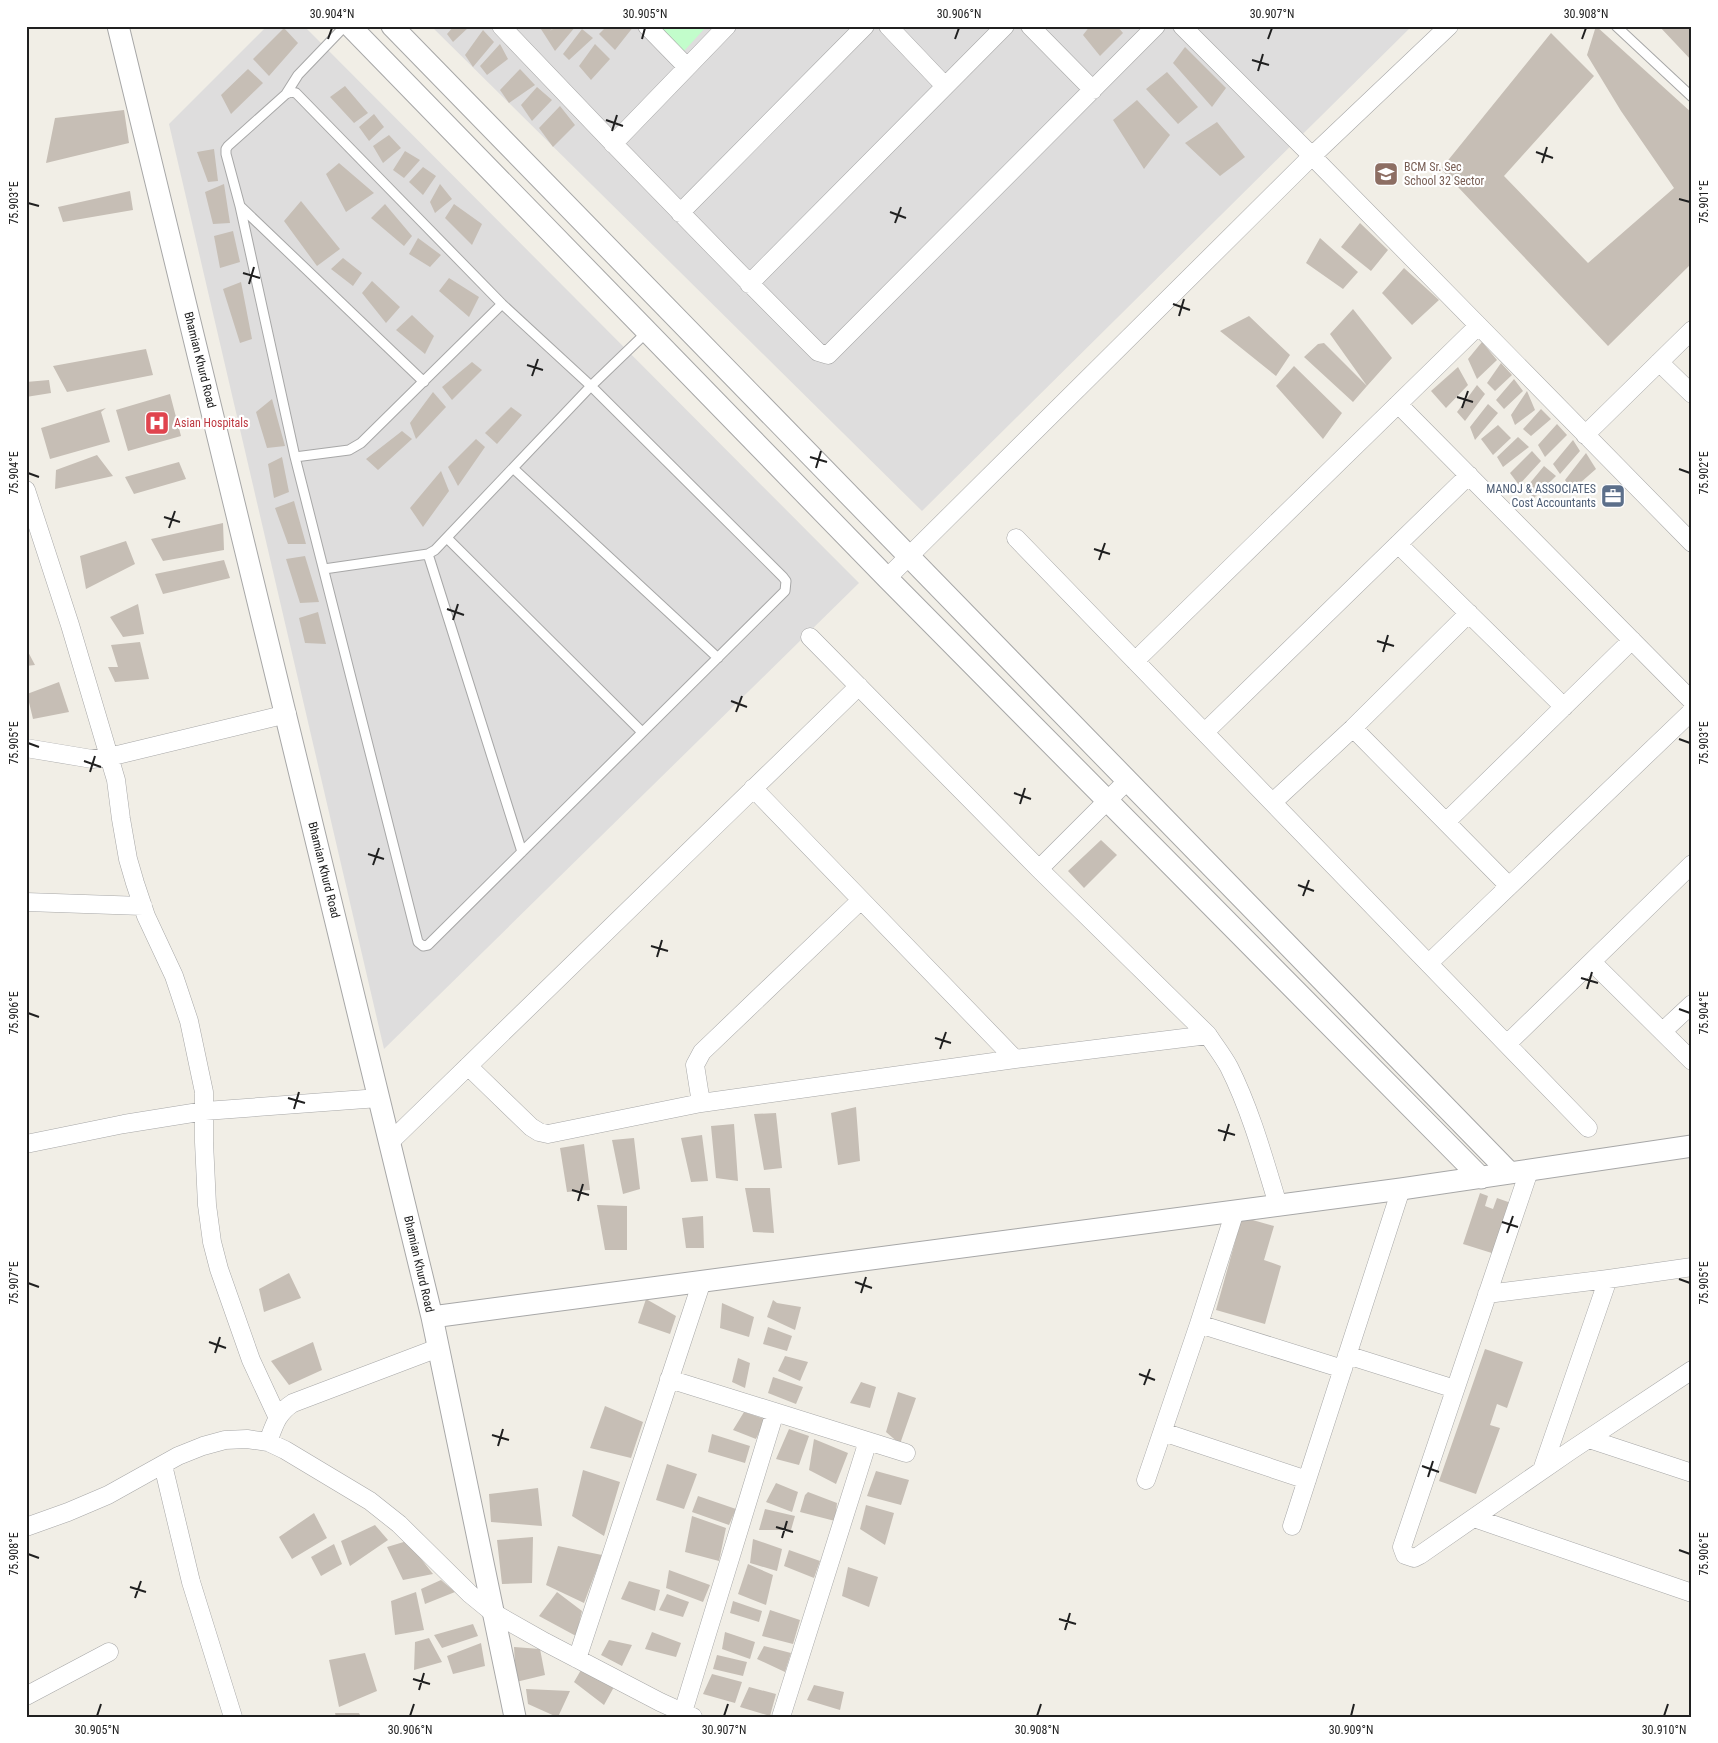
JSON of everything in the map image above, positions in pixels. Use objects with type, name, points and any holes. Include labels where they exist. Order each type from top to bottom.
[{"type":"street","name":"Bhamian Khurd Road","points":[[118,26],[432,1317],[515,1717]]},
{"type":"street","points":[[350,26],[887,578],[1482,1178]]},
{"type":"street","points":[[392,26],[1128,780],[1520,1172]]},
{"type":"street","points":[[501,26],[749,284],[818,352],[828,355],[1156,26]]},
{"type":"street","points":[[647,26],[688,67]]},
{"type":"street","points":[[613,144],[727,26]]},
{"type":"street","points":[[680,213],[865,26]]},
{"type":"street","points":[[888,26],[946,86]]},
{"type":"street","points":[[749,284],[1005,26]]},
{"type":"street","points":[[1030,26],[1093,90]]},
{"type":"street","points":[[1182,26],[1692,543]]},
{"type":"street","points":[[887,578],[1312,156],[1449,26]]},
{"type":"street","points":[[1136,661],[1478,326]]},
{"type":"street","points":[[1585,435],[1692,330]]},
{"type":"street","points":[[1659,362],[1692,394]]},
{"type":"street","points":[[1398,404],[1692,701]]},
{"type":"street","points":[[1205,732],[1469,475]]},
{"type":"street","points":[[26,490],[70,626],[116,780],[128,859],[143,906],[174,976],[190,1021],[204,1092],[207,1205],[212,1242],[219,1269],[251,1360],[277,1416]]},
{"type":"street","points":[[1016,538],[1588,1128]]},
{"type":"street","points":[[1398,544],[1564,707]]},
{"type":"street","points":[[1272,802],[1352,728],[1469,614]]},
{"type":"street","points":[[810,636],[1039,869],[1208,1035],[1229,1067],[1245,1105],[1278,1205]]},
{"type":"street","points":[[1446,822],[1632,640]]},
{"type":"street","points":[[390,1142],[860,686]]},
{"type":"street","points":[[1428,963],[1692,711]]},
{"type":"street","points":[[26,748],[92,758],[109,757],[286,714]]},
{"type":"street","points":[[1352,728],[1509,886]]},
{"type":"street","points":[[1039,869],[1128,780]]},
{"type":"street","points":[[753,788],[1015,1059]]},
{"type":"street","points":[[1507,1044],[1692,864]]},
{"type":"street","points":[[701,1103],[695,1065],[702,1052],[861,900]]},
{"type":"street","points":[[26,902],[143,906]]},
{"type":"street","points":[[1592,962],[1692,1062]]},
{"type":"street","points":[[1663,1032],[1692,1004]]},
{"type":"street","points":[[468,1066],[531,1128],[548,1134],[701,1103],[1015,1059],[1208,1035]]},
{"type":"street","points":[[26,1144],[124,1124],[205,1111],[379,1098]]},
{"type":"street","points":[[432,1317],[1401,1189],[1692,1146]]},
{"type":"street","points":[[1520,1172],[1487,1294],[1402,1547],[1404,1555],[1414,1558],[1420,1555],[1542,1470],[1692,1370]]},
{"type":"street","points":[[1292,1526],[1401,1189]]},
{"type":"street","points":[[1146,1480],[1200,1324],[1235,1211]]},
{"type":"street","points":[[1487,1294],[1692,1267]]},
{"type":"street","points":[[1542,1470],[1608,1279]]},
{"type":"street","points":[[577,1659],[702,1281]]},
{"type":"street","points":[[1200,1324],[1455,1389]]},
{"type":"street","points":[[268,1442],[277,1416],[292,1403],[438,1348]]},
{"type":"street","points":[[669,1379],[906,1453]]},
{"type":"street","points":[[26,1527],[108,1495],[178,1456],[203,1446],[225,1440],[247,1439],[268,1442],[285,1450],[370,1501],[399,1524],[470,1594],[492,1612],[577,1659],[688,1714],[775,1412]]},
{"type":"street","points":[[1163,1432],[1307,1480]]},
{"type":"street","points":[[1589,1439],[1692,1473]]},
{"type":"street","points":[[781,1717],[868,1441]]},
{"type":"street","points":[[163,1465],[191,1582],[233,1717]]},
{"type":"street","points":[[1474,1518],[1692,1592]]},
{"type":"street","points":[[26,1696],[109,1652]]},
{"type":"lane","points":[[286,94],[296,93],[502,304],[591,386],[786,581],[785,591],[428,945],[423,946],[418,942],[296,457],[226,149],[286,94],[298,75],[345,26]]},
{"type":"lane","points":[[1616,26],[1692,97]]},
{"type":"lane","points":[[240,206],[424,382]]},
{"type":"lane","points":[[296,457],[349,450],[361,443],[502,304]]},
{"type":"lane","points":[[324,569],[428,554],[447,538],[591,386],[647,332]]},
{"type":"lane","points":[[514,469],[718,658]]},
{"type":"lane","points":[[447,538],[642,732]]},
{"type":"lane","points":[[428,554],[522,852]]},
{"type":"shaded area","points":[[267,26],[304,26],[859,583],[384,1049],[169,124]]},
{"type":"shaded area","points":[[431,26],[1412,26],[922,511]]},
{"type":"green space","points":[[658,26],[707,26],[684,51]]},
{"type":"building","points":[[454,26],[470,26],[453,42],[447,34]]},
{"type":"building","points":[[539,26],[555,26],[550,31],[557,26],[576,26],[555,51]]},
{"type":"building","points":[[607,26],[634,26],[615,50],[599,34]]},
{"type":"building","points":[[1090,26],[1117,26],[1123,33],[1100,56],[1083,35]]},
{"type":"building","points":[[1596,26],[1692,113],[1692,263],[1608,346],[1441,169],[1551,33],[1594,76],[1504,176],[1588,263],[1674,188],[1621,111],[1587,55]]},
{"type":"building","points":[[1659,26],[1692,26],[1692,61]]},
{"type":"building","points":[[284,28],[298,43],[269,76],[253,59]]},
{"type":"building","points":[[582,29],[593,38],[569,60],[563,54]]},
{"type":"building","points":[[483,30],[494,42],[473,67],[465,55]]},
{"type":"building","points":[[500,44],[508,59],[487,75],[480,66]]},
{"type":"building","points":[[595,44],[610,59],[591,80],[579,66]]},
{"type":"building","points":[[1185,47],[1226,88],[1212,107],[1173,63]]},
{"type":"building","points":[[248,69],[263,83],[231,114],[221,95]]},
{"type":"building","points":[[520,69],[535,85],[509,103],[500,90]]},
{"type":"building","points":[[1167,72],[1198,107],[1178,124],[1146,89]]},
{"type":"building","points":[[345,86],[368,113],[354,123],[330,97]]},
{"type":"building","points":[[537,87],[552,100],[532,121],[521,105]]},
{"type":"building","points":[[1137,100],[1170,135],[1144,169],[1113,120]]},
{"type":"building","points":[[560,106],[575,125],[553,147],[539,128]]},
{"type":"building","points":[[124,110],[129,143],[46,163],[55,118]]},
{"type":"building","points":[[374,114],[384,127],[369,141],[359,127]]},
{"type":"building","points":[[1217,122],[1245,157],[1220,176],[1185,143]]},
{"type":"building","points":[[389,135],[401,148],[383,163],[373,146]]},
{"type":"building","points":[[214,149],[218,181],[208,182],[197,152]]},
{"type":"building","points":[[405,151],[420,160],[404,178],[393,170]]},
{"type":"building","points":[[339,163],[374,193],[346,212],[326,174]]},
{"type":"building","points":[[423,167],[436,176],[423,195],[409,182]]},
{"type":"building","points":[[224,184],[230,223],[213,224],[205,192]]},
{"type":"building","points":[[440,184],[452,199],[435,213],[430,202]]},
{"type":"building","points":[[130,191],[133,210],[63,222],[58,207]]},
{"type":"building","points":[[301,201],[340,249],[317,266],[284,221]]},
{"type":"building","points":[[385,204],[412,236],[404,246],[371,218]]},
{"type":"building","points":[[454,204],[482,224],[472,245],[445,218]]},
{"type":"building","points":[[1360,223],[1388,250],[1371,271],[1341,247]]},
{"type":"building","points":[[233,231],[240,262],[220,268],[214,236]]},
{"type":"building","points":[[418,238],[441,255],[430,267],[409,254]]},
{"type":"building","points":[[1320,238],[1358,272],[1343,289],[1306,263]]},
{"type":"building","points":[[343,258],[362,273],[353,286],[331,269]]},
{"type":"building","points":[[1404,268],[1439,300],[1412,325],[1382,293]]},
{"type":"building","points":[[449,278],[479,297],[469,317],[439,291]]},
{"type":"building","points":[[372,281],[400,307],[386,323],[362,293]]},
{"type":"building","points":[[241,282],[252,339],[240,343],[223,289]]},
{"type":"building","points":[[1353,309],[1392,358],[1367,386],[1330,334]]},
{"type":"building","points":[[412,315],[434,336],[425,354],[396,330]]},
{"type":"building","points":[[1249,316],[1290,355],[1276,376],[1220,331]]},
{"type":"building","points":[[1482,342],[1497,360],[1477,379],[1468,359]]},
{"type":"building","points":[[1324,343],[1367,386],[1353,402],[1304,357],[1318,344]]},
{"type":"building","points":[[146,349],[153,375],[67,392],[53,366]]},
{"type":"building","points":[[472,362],[482,370],[452,400],[442,387]]},
{"type":"building","points":[[1501,363],[1512,375],[1495,391],[1487,383]]},
{"type":"building","points":[[1294,366],[1342,413],[1323,439],[1276,386]]},
{"type":"building","points":[[1458,367],[1468,385],[1446,408],[1431,391]]},
{"type":"building","points":[[1514,379],[1523,391],[1504,409],[1496,400]]},
{"type":"building","points":[[49,380],[51,393],[26,397],[26,382]]},
{"type":"building","points":[[1477,385],[1485,394],[1465,421],[1457,412]]},
{"type":"building","points":[[1527,391],[1535,410],[1515,425],[1511,415]]},
{"type":"building","points":[[433,392],[446,407],[416,439],[410,423]]},
{"type":"building","points":[[170,394],[181,436],[128,451],[116,410]]},
{"type":"building","points":[[272,399],[285,446],[267,448],[256,412]]},
{"type":"building","points":[[1488,404],[1498,413],[1475,440],[1470,427]]},
{"type":"building","points":[[511,407],[522,415],[497,444],[485,433]]},
{"type":"building","points":[[106,408],[101,412],[110,442],[50,459],[41,428]]},
{"type":"building","points":[[1541,409],[1551,419],[1531,436],[1523,429]]},
{"type":"building","points":[[1557,424],[1567,435],[1545,457],[1538,445]]},
{"type":"building","points":[[1498,425],[1511,438],[1493,455],[1481,439]]},
{"type":"building","points":[[402,431],[412,439],[378,470],[366,459]]},
{"type":"building","points":[[1518,437],[1529,447],[1503,467],[1497,457]]},
{"type":"building","points":[[476,439],[485,447],[458,486],[448,467]]},
{"type":"building","points":[[1573,440],[1580,451],[1560,474],[1553,464]]},
{"type":"building","points":[[1532,451],[1541,461],[1519,485],[1510,473]]},
{"type":"building","points":[[1586,453],[1596,469],[1572,490],[1565,480]]},
{"type":"building","points":[[97,455],[113,476],[55,489],[56,470]]},
{"type":"building","points":[[282,457],[289,492],[274,498],[268,464]]},
{"type":"building","points":[[179,462],[186,479],[134,494],[125,477]]},
{"type":"building","points":[[1544,466],[1556,476],[1534,498],[1525,489]]},
{"type":"building","points":[[441,471],[449,491],[423,527],[410,508]]},
{"type":"building","points":[[294,501],[306,544],[288,544],[275,508]]},
{"type":"building","points":[[223,523],[224,550],[163,561],[151,539]]},
{"type":"building","points":[[126,541],[135,564],[86,589],[80,556]]},
{"type":"building","points":[[305,556],[319,602],[300,603],[286,559]]},
{"type":"building","points":[[224,560],[230,578],[163,594],[155,574]]},
{"type":"building","points":[[138,604],[144,634],[123,637],[110,617]]},
{"type":"building","points":[[318,612],[326,644],[305,643],[299,618]]},
{"type":"building","points":[[140,642],[149,679],[115,682],[108,667],[118,667],[111,645]]},
{"type":"building","points":[[26,648],[35,665],[26,666]]},
{"type":"building","points":[[59,682],[69,712],[33,719],[27,694]]},
{"type":"building","points":[[1101,840],[1117,855],[1084,888],[1068,871]]},
{"type":"building","points":[[856,1107],[860,1161],[838,1165],[831,1113]]},
{"type":"building","points":[[776,1113],[782,1168],[764,1170],[754,1114]]},
{"type":"building","points":[[734,1124],[738,1181],[716,1178],[711,1126]]},
{"type":"building","points":[[702,1135],[708,1181],[691,1182],[681,1138]]},
{"type":"building","points":[[634,1138],[640,1189],[623,1194],[612,1140]]},
{"type":"building","points":[[584,1144],[590,1190],[567,1192],[560,1148]]},
{"type":"building","points":[[745,1188],[770,1188],[774,1233],[753,1232]]},
{"type":"building","points":[[1480,1193],[1488,1196],[1485,1206],[1493,1209],[1497,1198],[1511,1203],[1495,1254],[1463,1244]]},
{"type":"building","points":[[597,1205],[627,1206],[627,1250],[605,1250]]},
{"type":"building","points":[[703,1216],[704,1248],[686,1248],[682,1218]]},
{"type":"building","points":[[1242,1217],[1274,1226],[1264,1260],[1281,1266],[1265,1324],[1216,1310]]},
{"type":"building","points":[[289,1273],[301,1298],[264,1312],[259,1289]]},
{"type":"building","points":[[646,1299],[676,1316],[670,1334],[638,1323]]},
{"type":"building","points":[[773,1300],[777,1303],[801,1307],[795,1330],[767,1317]]},
{"type":"building","points":[[722,1303],[754,1317],[749,1337],[720,1328]]},
{"type":"building","points":[[768,1327],[792,1336],[787,1351],[763,1344]]},
{"type":"building","points":[[313,1342],[322,1370],[289,1385],[271,1361]]},
{"type":"building","points":[[1485,1349],[1523,1362],[1507,1408],[1497,1404],[1490,1425],[1500,1428],[1476,1494],[1439,1481]]},
{"type":"building","points":[[785,1356],[808,1362],[800,1381],[778,1371]]},
{"type":"building","points":[[738,1358],[750,1363],[745,1388],[732,1382]]},
{"type":"building","points":[[773,1377],[803,1387],[796,1404],[768,1393]]},
{"type":"building","points":[[861,1382],[876,1387],[870,1408],[850,1403]]},
{"type":"building","points":[[898,1392],[916,1398],[900,1444],[886,1432]]},
{"type":"building","points":[[605,1406],[643,1422],[631,1458],[590,1448]]},
{"type":"building","points":[[744,1412],[765,1419],[756,1439],[733,1430]]},
{"type":"building","points":[[789,1429],[809,1436],[799,1465],[776,1459]]},
{"type":"building","points":[[712,1434],[750,1446],[745,1463],[708,1452]]},
{"type":"building","points":[[814,1439],[848,1453],[836,1484],[809,1470]]},
{"type":"building","points":[[667,1464],[697,1474],[684,1509],[656,1500]]},
{"type":"building","points":[[583,1470],[620,1482],[604,1536],[572,1516]]},
{"type":"building","points":[[876,1471],[909,1480],[901,1505],[867,1496]]},
{"type":"building","points":[[776,1483],[798,1492],[792,1512],[766,1502]]},
{"type":"building","points":[[538,1488],[542,1526],[491,1522],[489,1494]]},
{"type":"building","points":[[808,1492],[837,1503],[835,1521],[800,1512],[805,1495]]},
{"type":"building","points":[[698,1496],[736,1509],[729,1525],[692,1512]]},
{"type":"building","points":[[866,1505],[894,1513],[885,1545],[860,1529]]},
{"type":"building","points":[[765,1509],[795,1516],[791,1530],[759,1530]]},
{"type":"building","points":[[314,1513],[327,1538],[292,1559],[279,1537]]},
{"type":"building","points":[[692,1516],[726,1528],[719,1561],[685,1552]]},
{"type":"building","points":[[375,1525],[388,1540],[350,1566],[341,1541]]},
{"type":"building","points":[[533,1537],[532,1583],[502,1584],[497,1540]]},
{"type":"building","points":[[753,1539],[782,1549],[777,1571],[750,1563]]},
{"type":"building","points":[[407,1541],[433,1574],[403,1580],[387,1547]]},
{"type":"building","points":[[334,1544],[342,1564],[321,1576],[311,1557]]},
{"type":"building","points":[[558,1546],[602,1555],[584,1603],[546,1585]]},
{"type":"building","points":[[789,1550],[820,1561],[814,1578],[784,1566]]},
{"type":"building","points":[[748,1564],[773,1575],[766,1605],[738,1594]]},
{"type":"building","points":[[848,1567],[878,1577],[869,1607],[842,1596]]},
{"type":"building","points":[[669,1570],[710,1585],[703,1602],[666,1588]]},
{"type":"building","points":[[441,1580],[455,1592],[425,1604],[421,1589]]},
{"type":"building","points":[[629,1581],[660,1590],[655,1611],[621,1599]]},
{"type":"building","points":[[416,1592],[424,1630],[395,1635],[391,1601]]},
{"type":"building","points":[[557,1592],[582,1611],[576,1636],[539,1616]]},
{"type":"building","points":[[667,1594],[689,1602],[683,1617],[659,1610]]},
{"type":"building","points":[[733,1601],[762,1611],[759,1622],[730,1613]]},
{"type":"building","points":[[770,1610],[800,1620],[793,1644],[762,1636]]},
{"type":"building","points":[[473,1624],[478,1636],[442,1648],[434,1635]]},
{"type":"building","points":[[652,1632],[681,1643],[676,1657],[645,1649]]},
{"type":"building","points":[[725,1632],[755,1642],[750,1659],[722,1649]]},
{"type":"building","points":[[429,1638],[442,1662],[414,1670],[415,1642]]},
{"type":"building","points":[[609,1640],[632,1645],[622,1666],[601,1655]]},
{"type":"building","points":[[481,1643],[485,1666],[453,1674],[447,1656]]},
{"type":"building","points":[[764,1646],[791,1653],[785,1672],[757,1659]]},
{"type":"building","points":[[514,1647],[540,1649],[545,1675],[516,1682]]},
{"type":"building","points":[[365,1653],[377,1691],[339,1707],[329,1660]]},
{"type":"building","points":[[717,1655],[747,1662],[743,1676],[713,1669]]},
{"type":"building","points":[[581,1670],[614,1687],[604,1705],[574,1682]]},
{"type":"building","points":[[712,1674],[742,1682],[735,1703],[703,1694]]},
{"type":"building","points":[[814,1685],[844,1692],[840,1710],[807,1700]]},
{"type":"building","points":[[749,1687],[776,1694],[770,1716],[740,1707]]},
{"type":"building","points":[[526,1689],[570,1691],[557,1717],[528,1704]]},
{"type":"building","points":[[335,1713],[359,1713],[361,1717],[336,1717]]},
{"type":"place","name":"BCM Sr. Sec School 32 Sector","points":[[1386,174]]},
{"type":"place","name":"Asian Hospitals","points":[[157,423]]},
{"type":"place","name":"MANOJ & ASSOCIATES Cost Accountants","points":[[1613,496]]}]
